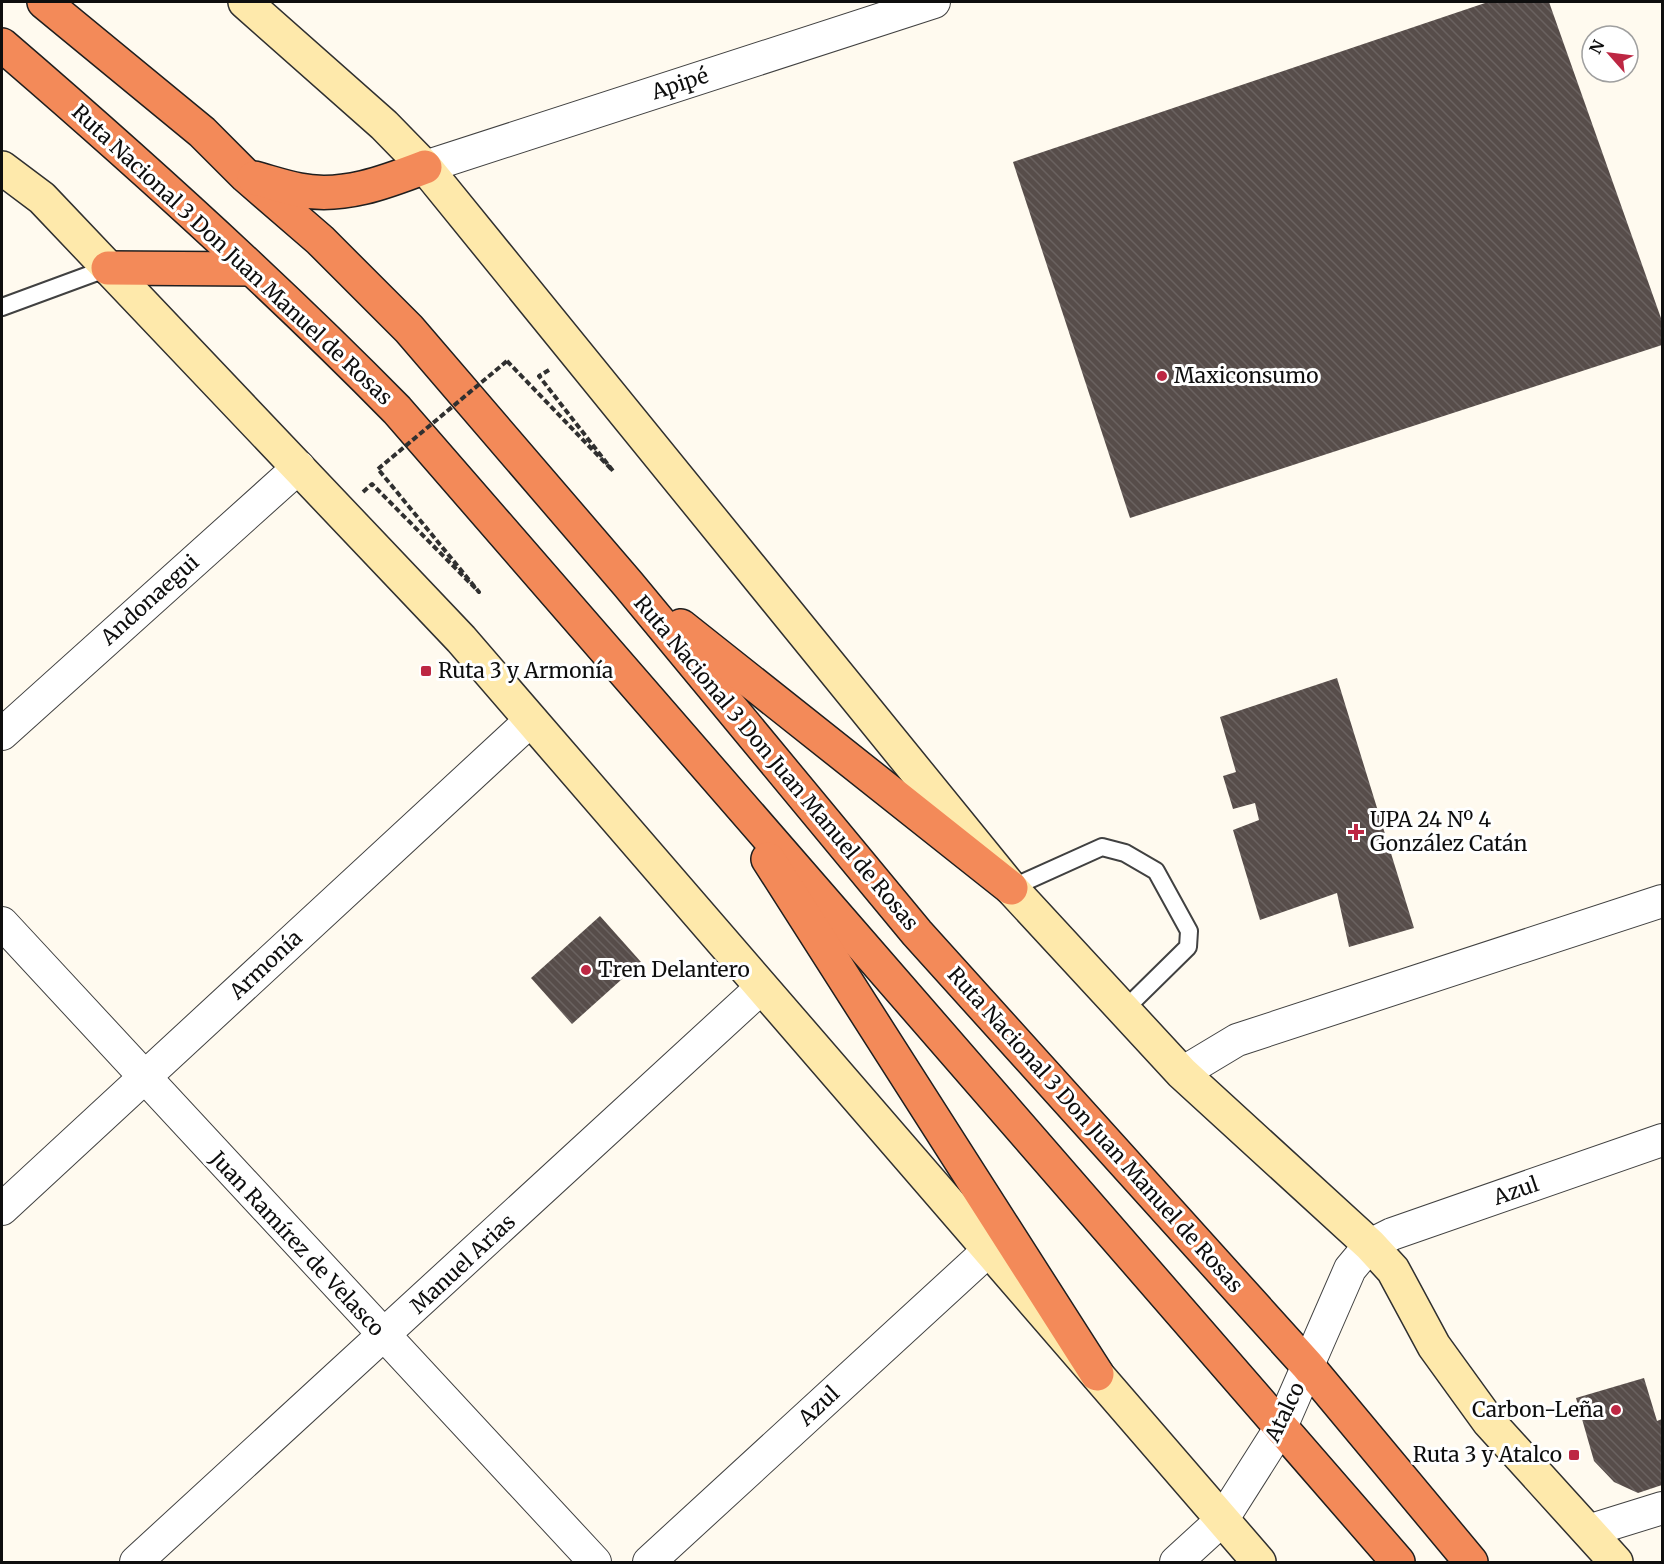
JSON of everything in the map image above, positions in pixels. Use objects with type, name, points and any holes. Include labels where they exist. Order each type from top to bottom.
[{"type":"highway","name":"Ruta Nacional 3 Don Juan Manuel de Rosas","points":[[44,2],[202,132],[246,176],[320,240],[409,329],[628,584],[917,933],[1307,1365],[1471,1563]]},
{"type":"highway","name":"Ruta Nacional 3 Don Juan Manuel de Rosas","points":[[2,45],[146,169],[250,269],[324,335],[398,410],[706,762],[1398,1563]]},
{"type":"highway","points":[[246,176],[301,191],[338,192],[385,182],[425,167]]},
{"type":"highway","points":[[108,268],[250,269]]},
{"type":"highway","points":[[628,584],[1011,888]]},
{"type":"highway","points":[[706,762],[1097,1374]]},
{"type":"street","points":[[245,2],[384,125],[425,167],[575,355],[1011,888],[1182,1073],[1370,1245],[1393,1270],[1434,1346],[1478,1407],[1616,1563]]},
{"type":"street","name":"Apipé","points":[[425,167],[934,2]]},
{"type":"street","points":[[2,168],[42,198],[461,639],[530,722],[990,1249],[1259,1563]]},
{"type":"street","name":"Andonaegui","points":[[2,734],[299,467]]},
{"type":"street","name":"Armonía","points":[[2,1209],[530,722]]},
{"type":"street","points":[[1182,1073],[1237,1040],[1662,901]]},
{"type":"street","name":"Juan Ramírez de Velasco","points":[[2,923],[383,1337],[595,1563]]},
{"type":"street","name":"Manuel Arias","points":[[136,1563],[761,988]]},
{"type":"street","name":"Azul","points":[[1370,1245],[1392,1234],[1662,1140]]},
{"type":"street","name":"Atalco","points":[[1176,1563],[1222,1520],[1281,1427],[1350,1269],[1370,1245]]},
{"type":"street","name":"Azul","points":[[650,1563],[990,1249]]},
{"type":"street","points":[[1588,1531],[1662,1508]]},
{"type":"lane","points":[[2,307],[108,268]]},
{"type":"lane","points":[[1011,888],[1102,847],[1125,853],[1156,871],[1189,931],[1188,947],[1123,1011]]},
{"type":"path","points":[[342,512],[372,484],[479,592],[378,469],[507,361],[613,471],[539,376],[575,355]]},
{"type":"building","points":[[1488,2],[1549,2],[1662,321],[1662,345],[1130,518],[1013,162]]},
{"type":"building","points":[[1337,678],[1414,928],[1349,947],[1337,893],[1260,920],[1233,830],[1259,820],[1255,803],[1233,809],[1223,776],[1236,772],[1220,717]]},
{"type":"building","name":"Tren Delantero","points":[[600,916],[641,962],[572,1024],[531,978]]},
{"type":"building","points":[[1644,1378],[1657,1421],[1662,1419],[1662,1485],[1638,1493],[1614,1482],[1594,1461],[1576,1398]]},
{"type":"place","name":"Maxiconsumo","points":[[1162,376]]},
{"type":"place","name":"Ruta 3 y Armonía","points":[[426,671]]},
{"type":"place","name":"UPA 24 Nº 4 González Catán","points":[[1356,832]]},
{"type":"place","name":"Tren Delantero","points":[[586,970]]},
{"type":"place","name":"Carbon-Leña","points":[[1616,1410]]},
{"type":"place","name":"Ruta 3 y Atalco","points":[[1574,1455]]}]
